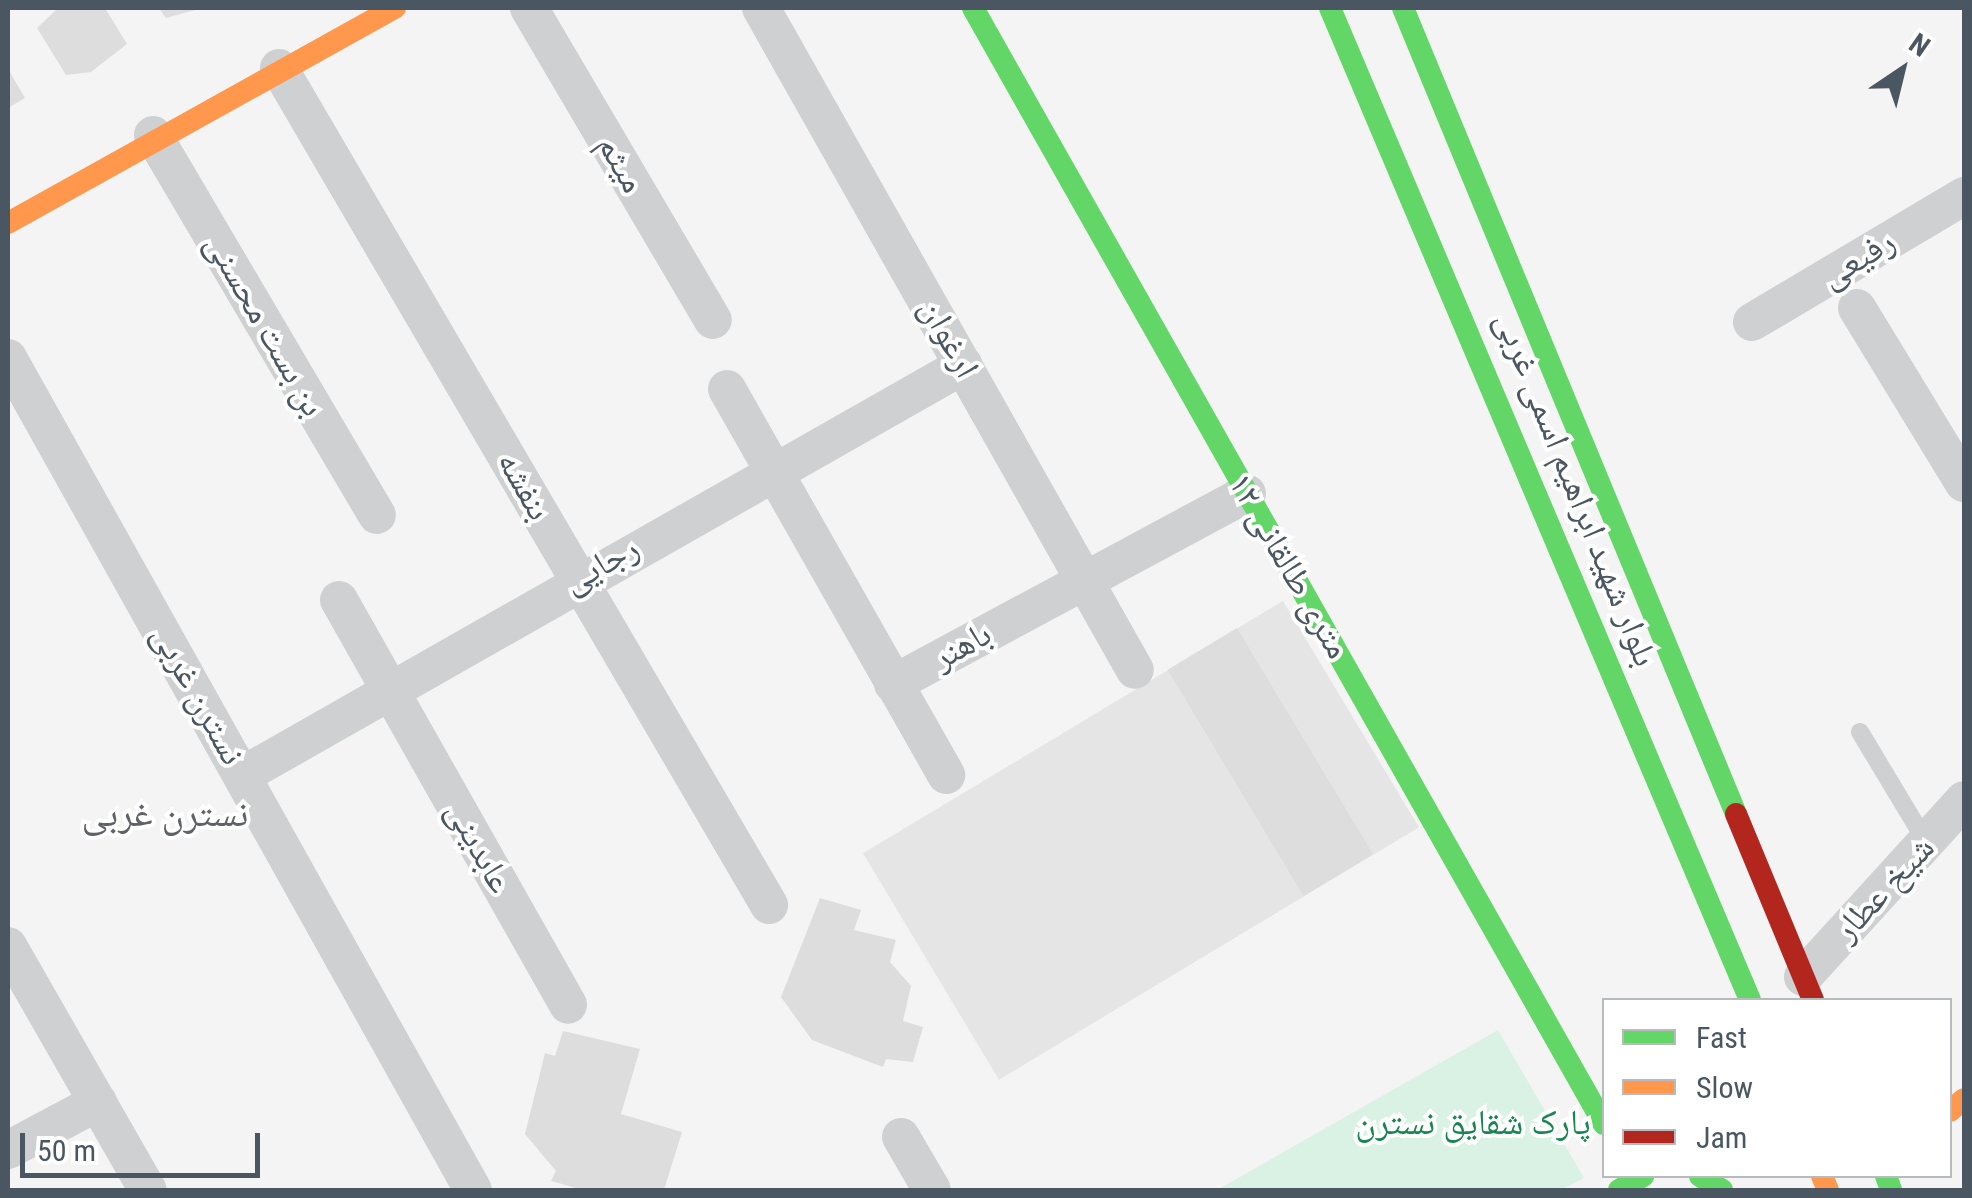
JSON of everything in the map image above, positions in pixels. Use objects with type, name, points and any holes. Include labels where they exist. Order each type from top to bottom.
[{"type":"main road","points":[[8,223],[153,135],[395,8]]},
{"type":"main road","name":"۱۲ متری طالقانی","points":[[973,8],[1602,1120]]},
{"type":"main road","name":"بلوار شهید ابراهیم اسمی غربی","points":[[1330,8],[1749,998]]},
{"type":"main road","name":"بلوار شهید ابراهیم اسمی غربی","points":[[1403,8],[1808,988]]},
{"type":"street","name":"میثم","points":[[529,8],[713,320]]},
{"type":"street","name":"ارغوان","points":[[761,8],[1135,670]]},
{"type":"street","name":"بنفشه","points":[[279,68],[769,904]]},
{"type":"street","name":"بن بست محسنی","points":[[153,135],[377,515]]},
{"type":"street","name":"رفیعی","points":[[1752,322],[1964,196]]},
{"type":"street","points":[[1857,308],[1964,482]]},
{"type":"street","name":"نسترن غربی","points":[[8,358],[244,775],[472,1190]]},
{"type":"street","name":"رجایی","points":[[244,775],[578,578],[964,364]]},
{"type":"street","name":"باهنر","points":[[727,389],[893,684],[1247,493]]},
{"type":"street","name":"عابدینی","points":[[339,600],[568,1005]]},
{"type":"street","points":[[893,684],[946,775]]},
{"type":"street","name":"شیخ عطار","points":[[1808,988],[1964,800]]},
{"type":"street","points":[[8,946],[148,1190]]},
{"type":"street","points":[[8,1150],[98,1102]]},
{"type":"street","points":[[900,1137],[932,1190]]},
{"type":"lane","points":[[1860,732],[1927,842]]},
{"type":"shaded area","points":[[1283,601],[1419,827],[999,1080],[863,853]]},
{"type":"green space","name":"پارک شقایق نسترن","points":[[1498,1030],[1584,1178],[1561,1190],[1217,1190]]},
{"type":"building","points":[[58,8],[105,8],[127,44],[91,72],[66,75],[37,28]]},
{"type":"building","points":[[159,8],[202,8],[166,18]]},
{"type":"building","points":[[8,69],[25,98],[8,108]]},
{"type":"building","points":[[1237,628],[1373,854],[1304,896],[1168,670]]},
{"type":"building","points":[[820,898],[861,910],[854,930],[896,940],[890,962],[911,986],[903,1021],[923,1027],[913,1062],[886,1059],[883,1067],[812,1040],[781,997]]},
{"type":"building","points":[[563,1031],[640,1049],[621,1114],[682,1132],[664,1190],[583,1190],[551,1181],[556,1171],[525,1134],[545,1053],[555,1056]]},
{"type":"traffic: fast","points":[[973,8],[1602,1120]]},
{"type":"traffic: fast","points":[[1330,8],[1749,998]]},
{"type":"traffic: fast","points":[[1403,8],[1736,814]]},
{"type":"traffic: fast","points":[[1619,1190],[1640,1178]]},
{"type":"traffic: fast","points":[[1703,1178],[1722,1190]]},
{"type":"traffic: fast","points":[[1887,1178],[1891,1190]]},
{"type":"traffic: slow","points":[[8,223],[395,8]]},
{"type":"traffic: slow","points":[[1952,1109],[1964,1099]]},
{"type":"traffic: slow","points":[[1823,1178],[1828,1190]]},
{"type":"traffic: jam","points":[[1736,814],[1812,998]]},
{"type":"district","name":"نسترن غربی","points":[[165,814]]}]
